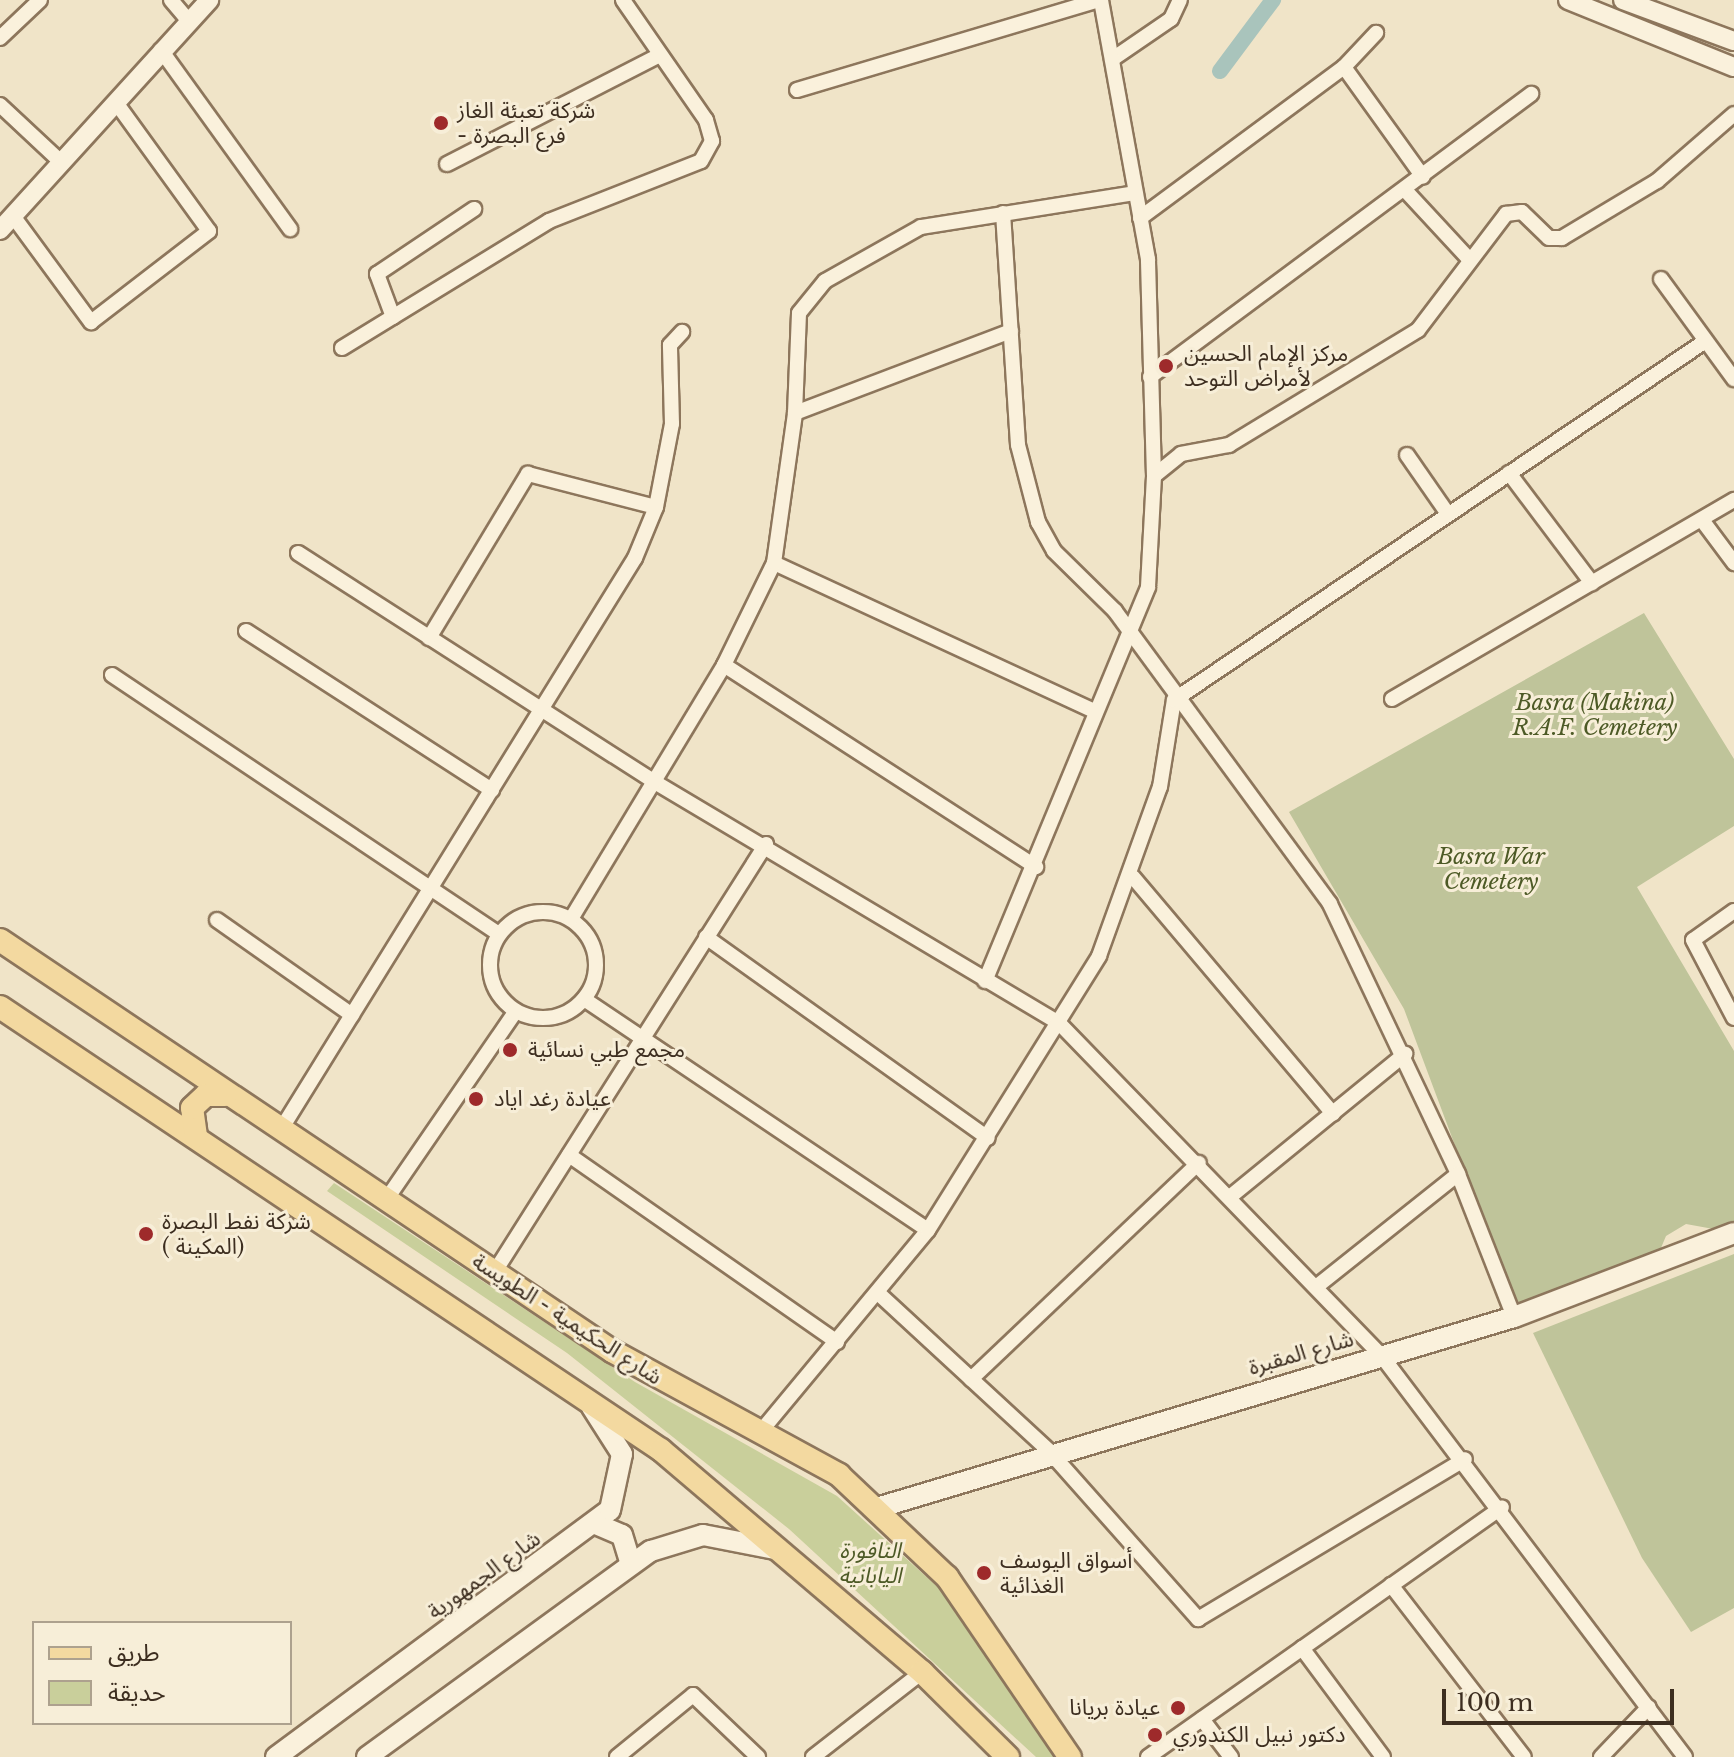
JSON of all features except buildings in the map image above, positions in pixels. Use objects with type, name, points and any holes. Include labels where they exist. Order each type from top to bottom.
[{"type":"main road","name":"شارع الحكيمية - الطويسة","points":[[0,940],[225,1095],[494,1273],[675,1388],[817,1460],[877,1508],[956,1588],[1070,1757]]},
{"type":"main road","points":[[0,1007],[579,1392],[783,1552],[922,1672],[1008,1757]]},
{"type":"main road","points":[[196,1136],[192,1108],[206,1095],[225,1095]]},
{"type":"main road","name":"شارع المقبرة","points":[[877,1508],[1049,1451],[1514,1317],[1734,1233]]},
{"type":"main road","name":"شارع الجمهورية","points":[[276,1757],[596,1524],[619,1493],[622,1454],[579,1392]]},
{"type":"main road","points":[[596,1524],[622,1535],[630,1562]]},
{"type":"main road","points":[[367,1757],[630,1562],[703,1535],[783,1552]]},
{"type":"street","points":[[0,38],[40,0]]},
{"type":"street","points":[[171,0],[186,18]]},
{"type":"street","points":[[115,101],[209,231],[91,322],[6,223],[186,18],[209,0]]},
{"type":"street","points":[[342,348],[549,221],[701,161],[712,141],[706,120],[658,56],[623,0]]},
{"type":"street","points":[[797,90],[1100,0],[1114,58],[1140,218],[1154,476],[1148,587],[1133,639],[1094,711],[1036,867],[985,981]]},
{"type":"street","points":[[1114,58],[1171,19],[1180,0]]},
{"type":"street","points":[[1568,0],[1691,53],[1734,67]]},
{"type":"street","points":[[1623,0],[1700,31],[1734,41]]},
{"type":"street","points":[[1691,53],[1700,31]]},
{"type":"street","points":[[1140,218],[1344,67],[1376,33]]},
{"type":"street","points":[[161,50],[290,229]]},
{"type":"street","points":[[447,164],[658,56]]},
{"type":"street","points":[[1344,67],[1423,177]]},
{"type":"street","points":[[1150,377],[1531,94]]},
{"type":"street","points":[[0,105],[61,162]]},
{"type":"street","points":[[1154,476],[1181,454],[1229,445],[1418,330],[1467,257],[1511,212],[1562,238],[1657,181],[1734,114]]},
{"type":"street","points":[[1405,190],[1467,257]]},
{"type":"street","points":[[571,919],[724,665],[774,563],[795,413],[799,313],[825,281],[921,227],[1135,193]]},
{"type":"street","points":[[393,317],[377,274],[474,209]]},
{"type":"street","points":[[1003,213],[1018,445],[1038,522],[1054,551],[1081,572],[1330,904],[1405,1054],[1458,1174],[1514,1317]]},
{"type":"street","points":[[1661,279],[1704,342],[1734,379]]},
{"type":"street","points":[[795,413],[1011,331]]},
{"type":"street","points":[[280,1131],[635,558],[656,507],[672,424],[670,345],[682,332]]},
{"type":"street","points":[[762,1430],[928,1230],[1060,1024],[1133,877],[1160,787],[1174,700],[1704,342]]},
{"type":"street","points":[[1407,455],[1448,514]]},
{"type":"street","points":[[1509,473],[1592,583]]},
{"type":"street","points":[[429,638],[528,474],[656,507]]},
{"type":"street","points":[[1392,699],[1734,500]]},
{"type":"street","points":[[1702,520],[1734,563]]},
{"type":"street","points":[[298,553],[653,781],[766,844],[985,981],[1060,1024],[1199,1163],[1381,1355],[1502,1507],[1685,1757]]},
{"type":"street","points":[[774,563],[1094,711]]},
{"type":"street","points":[[246,631],[492,790]]},
{"type":"street","points":[[724,665],[1036,867]]},
{"type":"street","points":[[112,675],[499,934]]},
{"type":"street","points":[[494,1273],[766,844]]},
{"type":"street","points":[[1133,877],[1333,1114]]},
{"type":"street","points":[[1734,911],[1693,940],[1734,1018]]},
{"type":"street","points":[[540,912],[571,919],[595,956],[584,999],[545,1018],[516,1011],[491,976],[499,934],[540,912]]},
{"type":"street","points":[[217,920],[352,1015]]},
{"type":"street","points":[[706,937],[988,1138]]},
{"type":"street","points":[[584,999],[928,1230]]},
{"type":"street","points":[[386,1200],[516,1011]]},
{"type":"street","points":[[1231,1196],[1405,1054]]},
{"type":"street","points":[[569,1155],[837,1342]]},
{"type":"street","points":[[971,1379],[1199,1163]]},
{"type":"street","points":[[1316,1287],[1458,1174]]},
{"type":"street","points":[[878,1293],[1049,1451],[1198,1619],[1465,1459]]},
{"type":"street","points":[[1148,1757],[1502,1507]]},
{"type":"street","points":[[1391,1585],[1524,1757]]},
{"type":"street","points":[[1302,1648],[1383,1757]]},
{"type":"street","points":[[813,1757],[922,1672]]},
{"type":"street","points":[[617,1757],[693,1695],[758,1757]]},
{"type":"street","points":[[1601,1757],[1649,1707]]},
{"type":"street","points":[[1202,1719],[1231,1757]]},
{"type":"green space","name":"Basra War Cemetery","points":[[1644,613],[1734,759],[1734,826],[1637,887],[1734,1051],[1734,1224],[1719,1230],[1686,1224],[1666,1236],[1658,1255],[1515,1306],[1404,1009],[1289,812]]},
{"type":"green space","name":"النافورة اليابانية","points":[[334,1183],[635,1382],[837,1496],[953,1601],[1062,1757],[1036,1757],[789,1529],[567,1353],[327,1191]]},
{"type":"green space","points":[[1734,1254],[1734,1608],[1691,1632],[1642,1558],[1533,1333]]},
{"type":"waterway","points":[[1220,71],[1273,0]]},
{"type":"place","name":"شركة تعبئة الغاز - فرع البصرة","points":[[441,123]]},
{"type":"place","name":"مركز الإمام الحسين لأمراض التوحد","points":[[1166,366]]},
{"type":"place","name":"مجمع طبي نسائية","points":[[510,1050]]},
{"type":"place","name":"عيادة رغد اياد","points":[[476,1099]]},
{"type":"place","name":"شركة نفط البصرة ( المكينة)","points":[[146,1234]]},
{"type":"place","name":"أسواق اليوسف الغذائية","points":[[984,1573]]},
{"type":"place","name":"عيادة بريانا","points":[[1178,1708]]},
{"type":"place","name":"دكتور نبيل الكندوري","points":[[1155,1735]]},
{"type":"park label","name":"Basra (Makina) R.A.F. Cemetery","points":[[1595,714]]}]
